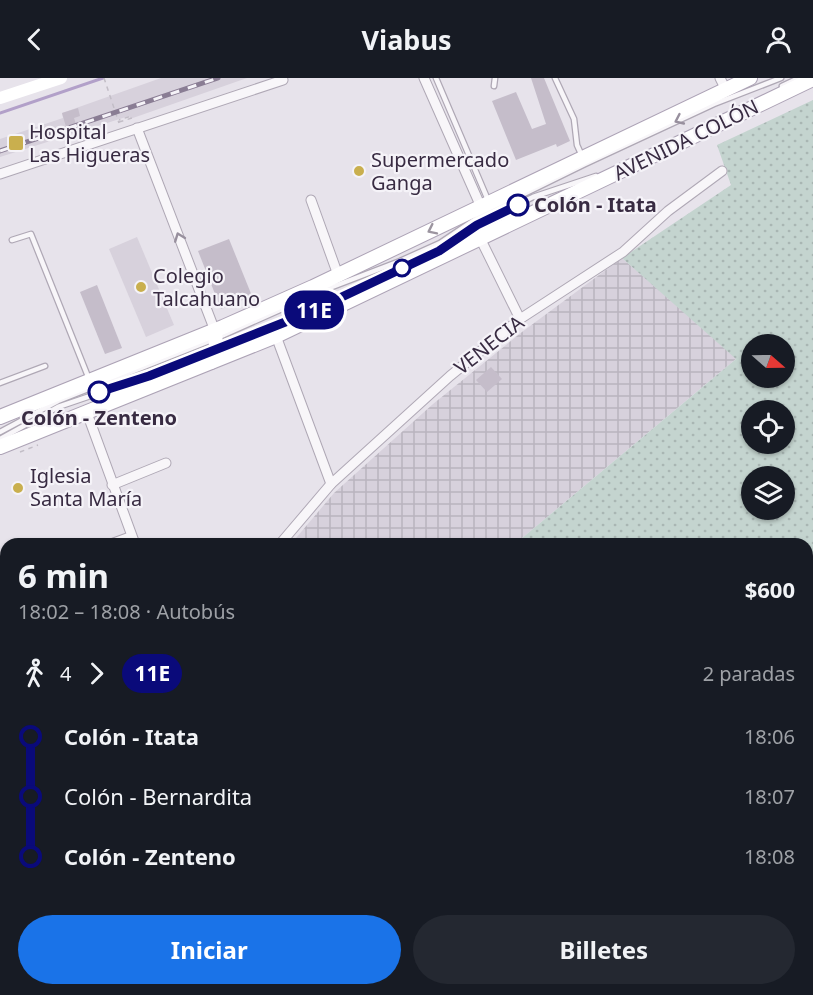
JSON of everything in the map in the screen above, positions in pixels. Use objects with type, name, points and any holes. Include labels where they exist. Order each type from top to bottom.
[{"type":"main road","name":"AVENIDA COLÓN","points":[[1,412],[216,339],[338,275],[583,158],[723,84],[750,78]]},
{"type":"main road","name":"AVENIDA COLÓN","points":[[0,447],[276,336],[813,79]]},
{"type":"main road","points":[[211,362],[216,339]]},
{"type":"street","points":[[0,98],[61,78]]},
{"type":"street","points":[[424,78],[470,183],[485,205]]},
{"type":"street","points":[[0,174],[283,80]]},
{"type":"street","points":[[137,128],[216,339]]},
{"type":"street","name":"VENECIA","points":[[284,538],[331,484],[423,399],[520,319],[623,252],[668,211],[722,171]]},
{"type":"street","points":[[311,200],[338,275]]},
{"type":"street","points":[[480,238],[520,319]]},
{"type":"street","points":[[276,336],[331,484]]},
{"type":"street","points":[[87,413],[129,538]]},
{"type":"street","points":[[112,485],[166,463]]},
{"type":"lane","points":[[436,78],[485,205]]},
{"type":"lane","points":[[494,86],[495,78]]},
{"type":"lane","points":[[555,78],[574,119],[577,145],[583,158]]},
{"type":"lane","points":[[0,439],[58,407],[327,289],[440,243],[483,214],[585,164],[714,104],[781,78]]},
{"type":"lane","points":[[0,432],[58,401],[216,339],[308,313],[439,251],[486,220],[533,197],[601,174],[799,78]]},
{"type":"lane","points":[[12,240],[31,234],[90,382]]},
{"type":"lane","points":[[0,383],[45,366]]},
{"type":"path","points":[[105,79],[118,120]]},
{"type":"shaded area","points":[[161,78],[247,78],[130,119],[129,116],[0,157],[0,139],[63,118],[62,113]]},
{"type":"shaded area","points":[[813,100],[813,538],[522,538],[736,359],[622,258],[731,185],[717,145]]},
{"type":"shaded area","name":"Colegio Talcahuano","points":[[137,237],[174,325],[146,337],[109,249]]},
{"type":"shaded area","points":[[622,258],[737,358],[522,538],[296,538],[334,493],[433,404],[522,332]]},
{"type":"building","points":[[531,78],[544,78],[570,141],[557,147],[556,144],[516,160],[492,101],[516,92],[532,129],[546,124]]},
{"type":"building","points":[[78,108],[80,116],[74,118],[78,131],[68,134],[62,113]]},
{"type":"building","points":[[229,239],[252,296],[221,309],[198,251]]},
{"type":"building","points":[[97,285],[122,348],[105,354],[80,292]]},
{"type":"building","points":[[491,367],[502,379],[487,392],[476,380]]},
{"type":"waterway","points":[[0,113],[103,78]]},
{"type":"railway","points":[[0,151],[218,78]]},
{"type":"bus line","name":"11E","points":[[99,392],[149,376],[308,313],[439,251],[477,225],[518,205]]},
{"type":"place","name":"Hospital Las Higueras","points":[[16,143]]},
{"type":"place","name":"Supermercado Ganga","points":[[359,171]]},
{"type":"place","name":"Colón - Itata","points":[[518,205]]},
{"type":"place","name":"Colegio Talcahuano","points":[[141,287]]},
{"type":"place","name":"Colón - Zenteno","points":[[99,392]]},
{"type":"place","name":"Iglesia Santa María","points":[[18,488]]}]
